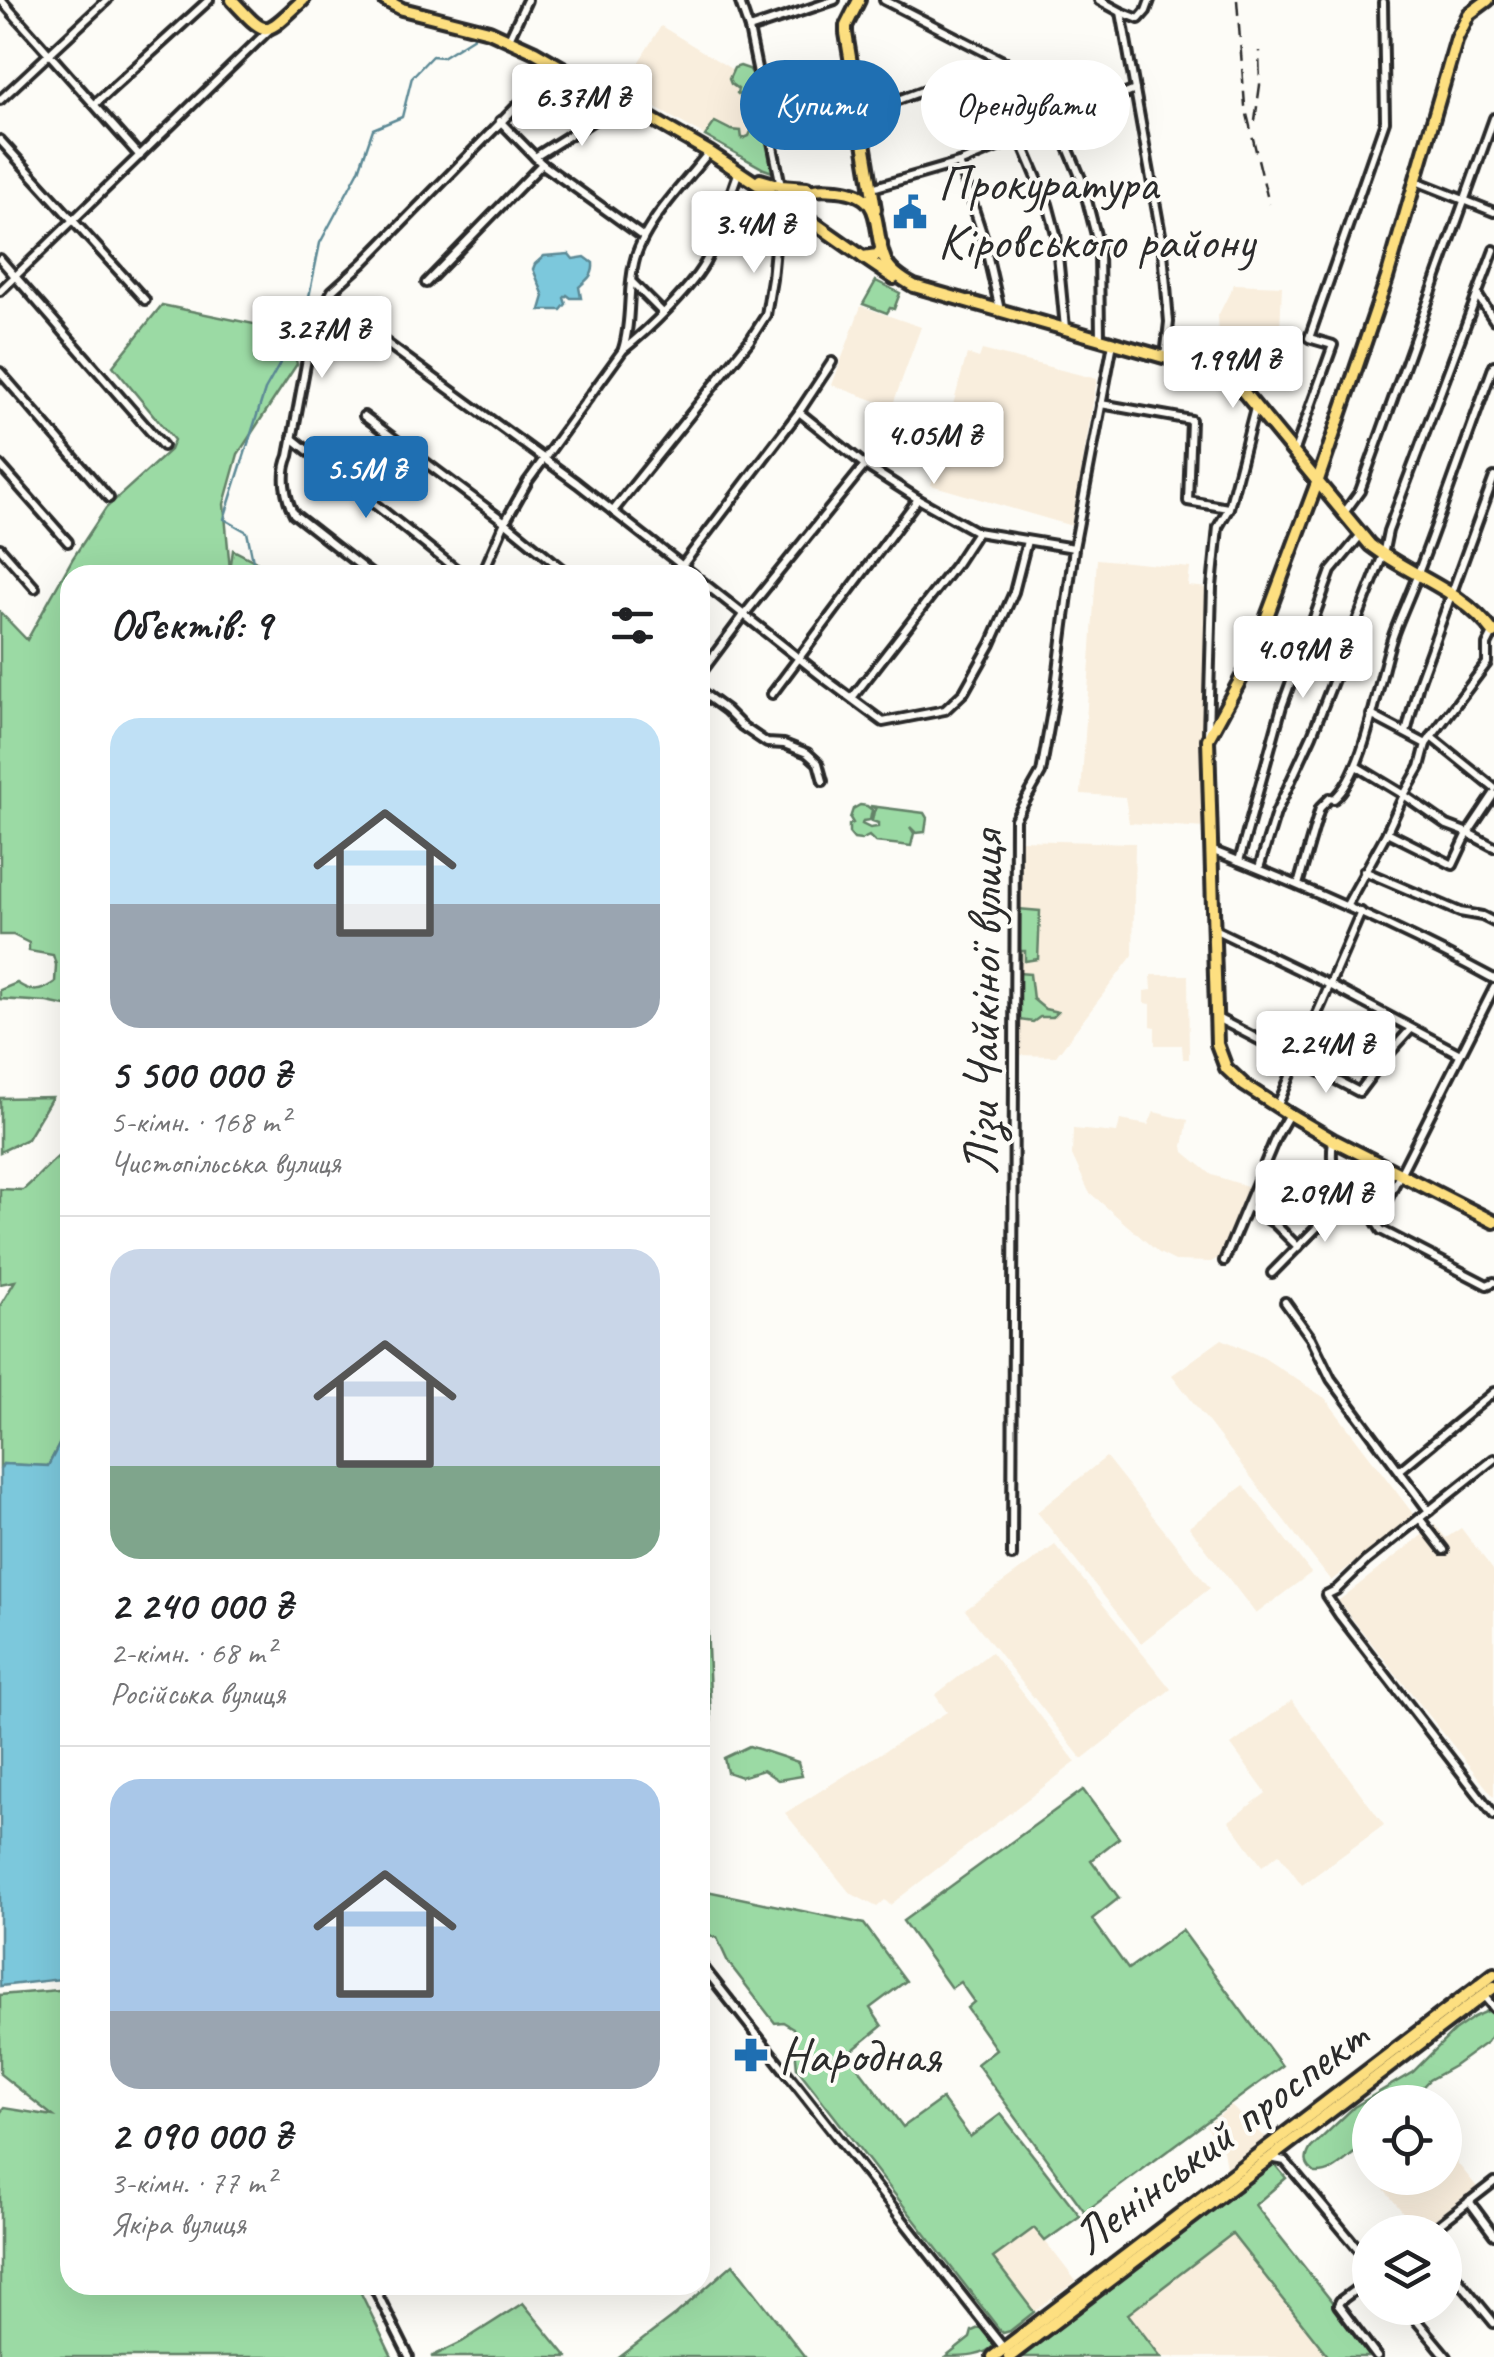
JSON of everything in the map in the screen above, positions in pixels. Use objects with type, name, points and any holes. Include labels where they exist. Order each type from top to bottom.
[{"type":"main road","points":[[232,0],[258,28],[272,28],[303,0]]},
{"type":"main road","points":[[851,60],[846,30],[859,0]]},
{"type":"main road","points":[[1488,0],[1469,14],[1458,38],[1387,278],[1317,483],[1250,662],[1208,740],[1217,1044],[1226,1068],[1244,1085],[1333,1140],[1494,1222]]},
{"type":"main road","points":[[385,1],[489,31],[558,64],[745,173],[893,277],[1220,372],[1241,389],[1360,536],[1382,555],[1466,603],[1494,633]]},
{"type":"main road","points":[[865,150],[885,260],[896,274],[914,286]]},
{"type":"main road","points":[[844,191],[859,185],[868,170]]},
{"type":"main road","points":[[745,173],[781,186],[844,191],[864,198],[876,214]]},
{"type":"main road","points":[[806,217],[798,199],[803,192],[815,188]]},
{"type":"main road","points":[[863,257],[876,255],[881,244]]},
{"type":"main road","name":"Ленінський проспект","points":[[1008,2354],[1494,1974]]},
{"type":"main road","name":"Ленінський проспект","points":[[992,2357],[1008,2354],[1270,2158],[1316,2116],[1494,1987]]},
{"type":"street","points":[[2,0],[140,156]]},
{"type":"street","points":[[0,100],[108,0]]},
{"type":"street","points":[[95,104],[209,0]]},
{"type":"street","points":[[509,39],[528,0]]},
{"type":"street","points":[[612,511],[766,315],[781,186],[749,29],[739,0]]},
{"type":"street","points":[[749,29],[835,0]]},
{"type":"street","points":[[884,0],[999,60]]},
{"type":"street","points":[[1099,0],[1139,19],[1150,0]]},
{"type":"street","points":[[1294,454],[1333,345],[1309,338],[1385,122],[1382,2]]},
{"type":"street","points":[[1121,12],[1162,240],[1169,322],[1165,358]]},
{"type":"street","points":[[0,290],[272,28]]},
{"type":"street","points":[[360,565],[291,509],[283,473],[320,315],[332,290],[558,64]]},
{"type":"street","points":[[1130,92],[1135,90]]},
{"type":"street","points":[[426,283],[538,161],[608,110]]},
{"type":"street","points":[[1343,515],[1360,491],[1494,118]]},
{"type":"street","points":[[500,122],[538,161],[642,236]]},
{"type":"street","points":[[0,140],[145,300]]},
{"type":"street","points":[[871,188],[959,163],[988,150]]},
{"type":"street","points":[[1025,150],[1056,234],[1066,330]]},
{"type":"street","points":[[1069,150],[1082,181],[1099,246],[1100,340]]},
{"type":"street","points":[[486,565],[505,522],[543,458],[622,350],[628,333],[633,264],[642,236],[709,152]]},
{"type":"street","points":[[959,163],[983,236],[1000,310]]},
{"type":"street","points":[[622,350],[664,313],[706,262],[745,173]]},
{"type":"street","points":[[1414,180],[1494,212]]},
{"type":"street","points":[[1259,868],[1276,813],[1312,735],[1382,555],[1494,250]]},
{"type":"street","points":[[0,259],[164,446]]},
{"type":"street","points":[[632,282],[664,313]]},
{"type":"street","points":[[1477,295],[1494,320]]},
{"type":"street","points":[[637,339],[674,302]]},
{"type":"street","points":[[320,315],[378,337],[680,565]]},
{"type":"street","points":[[628,333],[637,339]]},
{"type":"street","name":"Лізи Чайкіної вулиця","points":[[1012,1556],[1015,820],[1041,772],[1056,694],[1074,548],[1113,344]]},
{"type":"street","points":[[682,565],[799,412],[832,362]]},
{"type":"street","points":[[1298,885],[1320,808],[1330,798],[1339,796],[1356,766],[1393,635],[1494,365]]},
{"type":"street","points":[[0,372],[109,498]]},
{"type":"street","points":[[1101,404],[1191,420],[1188,501],[1229,508]]},
{"type":"street","points":[[1208,740],[1212,588],[1218,527],[1229,508],[1256,407]]},
{"type":"street","points":[[799,412],[865,464],[976,532],[1074,548]]},
{"type":"street","points":[[364,416],[558,565]]},
{"type":"street","points":[[292,438],[451,565]]},
{"type":"street","points":[[0,464],[68,542]]},
{"type":"street","points":[[710,661],[865,464]]},
{"type":"street","points":[[1406,733],[1418,682],[1494,476]]},
{"type":"street","points":[[772,694],[918,498]]},
{"type":"street","points":[[852,698],[956,564],[976,532]]},
{"type":"street","points":[[1239,861],[1282,706],[1331,571],[1360,536]]},
{"type":"street","points":[[710,588],[884,722],[944,710],[964,692],[1014,592],[1027,541]]},
{"type":"street","points":[[0,548],[35,588]]},
{"type":"street","points":[[1347,904],[1420,766],[1428,740],[1487,663],[1487,644],[1494,633]]},
{"type":"street","points":[[710,698],[768,742],[807,753],[818,763],[822,781]]},
{"type":"street","points":[[1371,716],[1428,740],[1494,791],[1453,864],[1387,832]]},
{"type":"street","points":[[1356,766],[1447,826],[1494,847]]},
{"type":"street","points":[[1210,849],[1347,904],[1494,979]]},
{"type":"street","points":[[1364,870],[1460,912],[1494,922]]},
{"type":"street","points":[[1277,1106],[1361,912]]},
{"type":"street","points":[[1214,929],[1460,1054]]},
{"type":"street","points":[[1494,988],[1376,1222],[1381,1230],[1487,1285],[1494,1282]]},
{"type":"street","points":[[1216,1018],[1358,1092],[1412,1028]]},
{"type":"street","points":[[1224,1261],[1289,1114]]},
{"type":"street","points":[[1272,1274],[1352,1192],[1330,1160],[1333,1140]]},
{"type":"street","points":[[1248,1207],[1274,1223],[1298,1247]]},
{"type":"street","points":[[1284,1302],[1362,1424],[1429,1511]]},
{"type":"street","points":[[1400,1470],[1494,1392]]},
{"type":"street","points":[[1494,1459],[1326,1595],[1494,1816]]},
{"type":"street","points":[[1420,1519],[1444,1550]]},
{"type":"street","points":[[710,1976],[1008,2354]]},
{"type":"street","points":[[1483,1995],[1494,2008]]},
{"type":"street","points":[[1286,2161],[1288,2144]]},
{"type":"street","points":[[1270,2158],[1286,2161],[1352,2241]]},
{"type":"street","points":[[1451,2215],[1494,2182]]},
{"type":"street","points":[[1469,2201],[1494,2235]]},
{"type":"street","points":[[1462,2284],[1494,2323]]},
{"type":"street","points":[[1352,2292],[1340,2301],[1339,2307],[1352,2324]]},
{"type":"street","points":[[378,2295],[409,2357]]},
{"type":"street","points":[[1353,2325],[1378,2357]]},
{"type":"street","points":[[1420,2325],[1447,2357]]},
{"type":"shaded area","points":[[661,26],[740,74],[740,150],[763,150],[764,169],[622,89]]},
{"type":"shaded area","points":[[1234,284],[1282,286],[1273,372],[1221,367],[1218,316]]},
{"type":"shaded area","points":[[861,306],[921,327],[892,407],[832,385]]},
{"type":"shaded area","points":[[982,350],[1097,379],[1072,526],[931,485],[967,354],[979,358]]},
{"type":"shaded area","points":[[1097,559],[1190,568],[1188,586],[1209,588],[1205,828],[1129,823],[1125,797],[1081,794]]},
{"type":"shaded area","points":[[1019,840],[1135,843],[1133,955],[1056,1056],[1016,1055]]},
{"type":"shaded area","points":[[1151,975],[1188,975],[1189,1059],[1183,1059],[1182,1045],[1155,1045],[1151,1004],[1144,1003],[1144,991],[1152,990]]},
{"type":"shaded area","points":[[1154,1112],[1188,1120],[1184,1152],[1212,1175],[1253,1188],[1220,1257],[1211,1262],[1175,1261],[1159,1253],[1089,1192],[1072,1155],[1073,1129],[1117,1133],[1120,1120],[1148,1125]]},
{"type":"shaded area","points":[[1222,1339],[1264,1358],[1325,1398],[1414,1515],[1331,1581],[1172,1375]]},
{"type":"shaded area","points":[[1106,1457],[1210,1588],[1141,1643],[1037,1512]]},
{"type":"shaded area","points":[[1244,1485],[1311,1573],[1256,1614],[1189,1527]]},
{"type":"shaded area","points":[[1435,1525],[1446,1538],[1461,1528],[1494,1571],[1494,1797],[1338,1601]]},
{"type":"shaded area","points":[[1055,1545],[1171,1689],[1082,1759],[965,1610]]},
{"type":"shaded area","points":[[991,1652],[1076,1762],[890,1905],[885,1900],[877,1907],[850,1893],[785,1813],[947,1712],[935,1695]]},
{"type":"shaded area","points":[[1292,1700],[1384,1825],[1302,1885],[1279,1854],[1262,1866],[1229,1821],[1266,1793],[1231,1745]]},
{"type":"shaded area","points":[[1231,2106],[1261,2134],[1276,2135],[1227,2174],[1223,2150],[1206,2126]]},
{"type":"shaded area","points":[[1462,2169],[1477,2187],[1441,2215],[1405,2215],[1389,2195],[1462,2195]]},
{"type":"shaded area","points":[[1035,2228],[1076,2281],[1034,2312],[992,2258]]},
{"type":"shaded area","points":[[1232,2233],[1329,2357],[1161,2357],[1128,2314]]},
{"type":"green space","points":[[740,66],[740,96],[729,79],[734,68]]},
{"type":"green space","points":[[715,122],[740,131],[740,150],[772,150],[778,174],[705,136]]},
{"type":"green space","points":[[876,281],[900,293],[894,309],[887,313],[863,304]]},
{"type":"green space","points":[[162,305],[288,331],[297,364],[238,454],[224,504],[230,565],[69,565],[106,508],[170,450],[174,440],[113,366]]},
{"type":"green space","points":[[233,550],[262,565],[231,565]]},
{"type":"green space","points":[[60,581],[60,1005],[0,999],[0,990],[17,983],[40,990],[55,982],[53,955],[29,951],[29,943],[13,935],[0,935],[0,612],[27,640]]},
{"type":"green space","points":[[860,805],[872,810],[870,820],[862,824],[870,828],[878,827],[878,823],[872,821],[876,809],[870,806],[924,813],[925,832],[916,833],[910,827],[914,833],[911,846],[875,842],[869,836],[854,839],[849,833],[853,823],[850,818],[853,809]]},
{"type":"green space","points":[[1018,909],[1040,911],[1038,959],[1025,961],[1025,951],[1021,951],[1021,960],[1017,960]]},
{"type":"green space","points":[[1018,973],[1030,974],[1033,999],[1045,1009],[1058,1012],[1053,1017],[1040,1017],[1033,1022],[1019,1020]]},
{"type":"green space","points":[[52,1097],[27,1139],[0,1152],[0,1098]]},
{"type":"green space","points":[[60,1155],[60,1443],[48,1466],[3,1464],[0,1470],[0,1306],[15,1281],[0,1284],[0,1189],[23,1190]]},
{"type":"green space","points":[[749,1746],[798,1762],[802,1776],[778,1780],[763,1770],[741,1777],[727,1772],[724,1758]]},
{"type":"green space","points":[[1083,1790],[1119,1838],[1091,1860],[1119,1898],[1092,1919],[1128,1969],[1182,1930],[1282,2066],[1085,2212],[977,2064],[996,2049],[967,2008],[974,2002],[960,1982],[951,1988],[903,1921]]},
{"type":"green space","points":[[710,1892],[864,1924],[906,1981],[870,2008],[882,2026],[848,2054],[903,2127],[942,2099],[970,2137],[1001,2114],[1080,2216],[1045,2241],[1034,2228],[993,2258],[1034,2312],[1010,2331],[1003,2333],[999,2329],[797,2068],[793,2028],[783,2022],[775,2023],[728,1962],[717,1938],[710,1935]]},
{"type":"green space","points":[[60,1990],[60,2295],[362,2295],[392,2357],[0,2357],[0,2113],[4,2108],[53,2116],[0,2074],[0,1995]]},
{"type":"green space","points":[[1494,2012],[1494,2031],[1487,2042],[1424,2085],[1391,2085],[1413,2072],[1474,2017]]},
{"type":"green space","points":[[1352,2109],[1352,2155],[1337,2167],[1315,2173],[1307,2162],[1311,2148]]},
{"type":"green space","points":[[1271,2160],[1286,2178],[1255,2205],[1376,2357],[1329,2357],[1232,2234],[1128,2314],[1161,2357],[1016,2357]]},
{"type":"green space","points":[[733,2264],[805,2357],[620,2357],[698,2295],[710,2295],[710,2284]]},
{"type":"green space","points":[[523,2303],[567,2357],[431,2357],[462,2342]]},
{"type":"green space","points":[[981,2327],[995,2344],[991,2348],[974,2355],[946,2357],[970,2338],[972,2331]]},
{"type":"water","points":[[569,254],[573,259],[585,257],[593,263],[591,274],[579,287],[581,298],[567,295],[561,310],[540,310],[544,296],[533,269],[535,264],[544,256]]},
{"type":"water","points":[[60,1443],[60,1979],[0,1986],[0,1470],[3,1464],[48,1466]]},
{"type":"waterway","points":[[254,565],[247,532],[224,519],[265,390],[304,321],[320,243],[359,170],[373,129],[402,117],[412,77],[432,56],[442,57],[474,37]]},
{"type":"railway","points":[[1237,0],[1245,106],[1269,204]]},
{"type":"railway","points":[[1255,121],[1259,51]]},
{"type":"place","name":"Прокуратура Кіровського району","points":[[910,212]]},
{"type":"place","name":"Народная","points":[[751,2055]]}]
